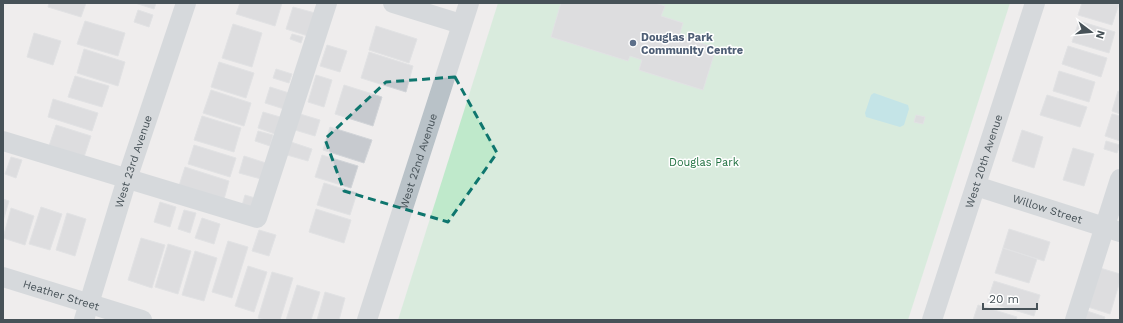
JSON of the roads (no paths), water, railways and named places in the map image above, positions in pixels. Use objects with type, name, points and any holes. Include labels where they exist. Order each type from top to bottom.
[{"type":"street","name":"West 23rd Avenue","points":[[86,312],[127,179],[186,3]]},
{"type":"street","points":[[3,141],[257,218],[327,3]]},
{"type":"street","points":[[393,3],[461,24]]},
{"type":"street","name":"West 22nd Avenue","points":[[367,320],[469,3]]},
{"type":"street","name":"West 20th Avenue","points":[[932,320],[1035,3]]},
{"type":"street","points":[[1075,320],[1112,230],[1120,179]]},
{"type":"street","name":"Willow Street","points":[[976,186],[1112,230]]},
{"type":"street","name":"Heather Street","points":[[3,277],[86,312],[142,320]]},
{"type":"water","points":[[874,93],[908,105],[909,109],[904,125],[900,127],[866,117],[865,113],[871,95]]},
{"type":"place","name":"Douglas Park Community Centre","points":[[633,43]]},
{"type":"park label","name":"Douglas Park","points":[[704,162]]}]
